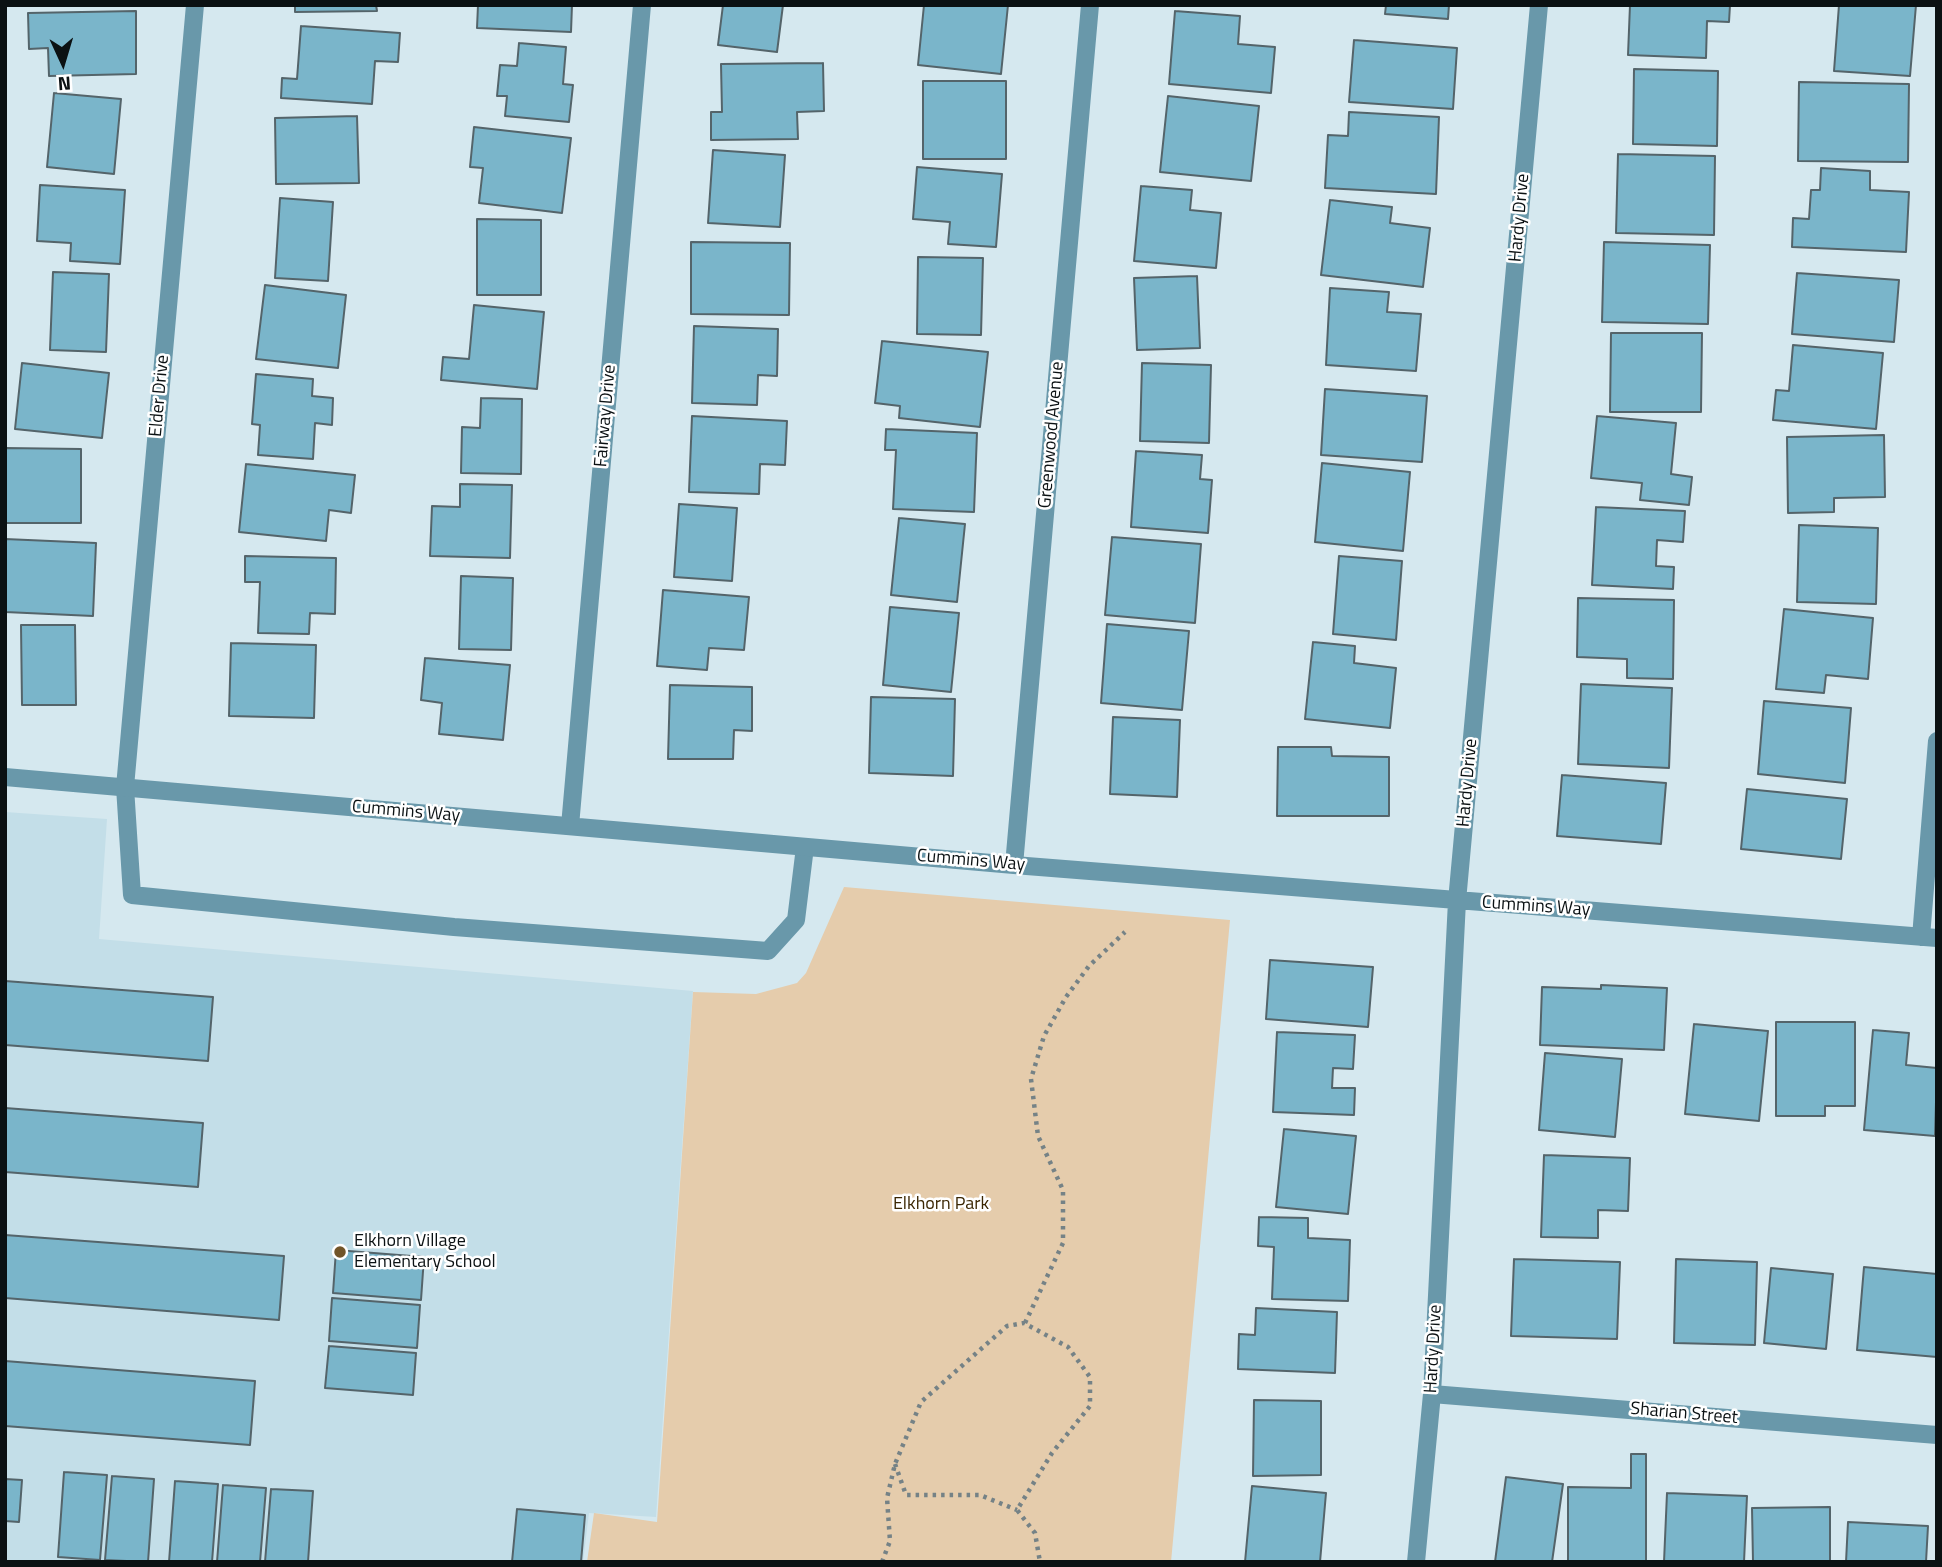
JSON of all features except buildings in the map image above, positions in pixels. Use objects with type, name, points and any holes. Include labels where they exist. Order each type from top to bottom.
[{"type":"street","name":"Elder Drive","points":[[195,5],[125,787],[132,895],[454,927],[768,951],[796,920],[805,847]]},
{"type":"street","name":"Fairway Drive","points":[[570,826],[642,5]]},
{"type":"street","name":"Greenwood Avenue","points":[[1014,865],[1090,5]]},
{"type":"street","name":"Hardy Drive","points":[[1416,1562],[1432,1394],[1457,901],[1539,5]]},
{"type":"street","points":[[1929,937],[1937,741]]},
{"type":"street","name":"Cummins Way","points":[[5,778],[1014,865],[1929,937]]},
{"type":"street","name":"Sharian Street","points":[[1432,1394],[1937,1435]]},
{"type":"path","points":[[1024,1323],[1063,1243],[1063,1190],[1038,1136],[1031,1079],[1044,1036],[1066,997],[1089,966],[1125,932]]},
{"type":"path","points":[[882,1562],[890,1541],[887,1498],[895,1464],[921,1402],[1007,1326],[1024,1323],[1068,1347],[1090,1377],[1090,1406],[1052,1453],[1017,1510]]},
{"type":"path","points":[[895,1464],[906,1495],[980,1495],[1017,1510],[1035,1533],[1040,1562]]},
{"type":"shaded area","name":"Elkhorn Village Elementary School","points":[[5,812],[107,819],[99,939],[693,991],[656,1517],[589,1513],[583,1562],[5,1562]]},
{"type":"green space","name":"Elkhorn Park","points":[[844,887],[1230,920],[1171,1562],[587,1562],[594,1513],[657,1522],[693,992],[756,994],[797,983],[806,973]]},
{"type":"place","name":"Elkhorn Village Elementary School","points":[[340,1252]]}]
